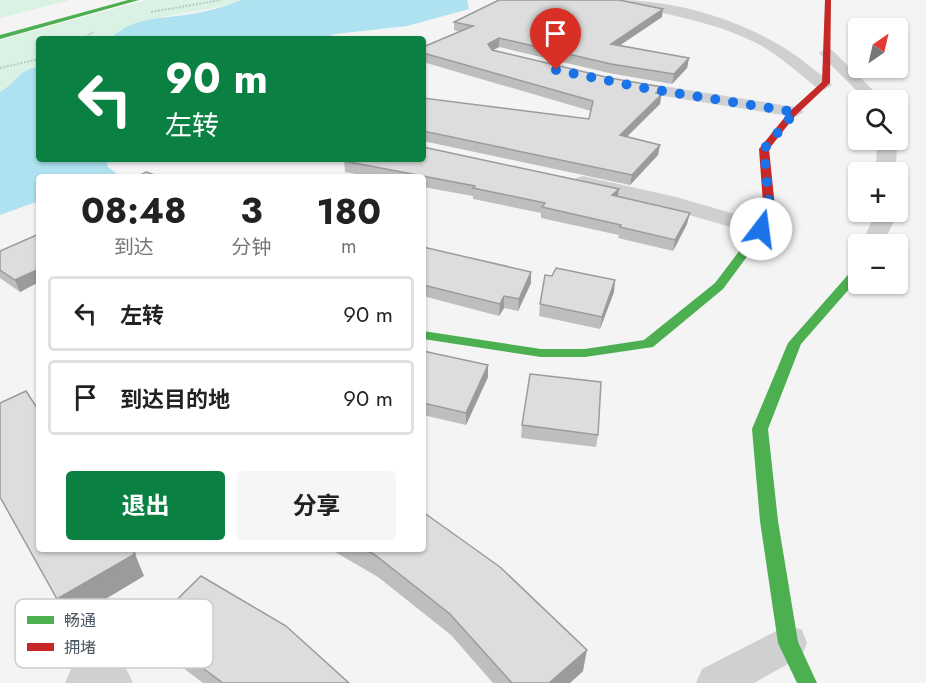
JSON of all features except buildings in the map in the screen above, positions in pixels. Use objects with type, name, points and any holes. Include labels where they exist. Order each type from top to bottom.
[{"type":"main road","points":[[0,27],[101,0]]},
{"type":"main road","points":[[0,37],[136,0]]},
{"type":"main road","points":[[426,335],[541,353],[585,353],[648,344],[719,286],[770,217],[764,149],[795,112],[826,83],[828,0]]},
{"type":"main road","points":[[807,683],[788,643],[770,521],[760,429],[795,343],[848,282]]},
{"type":"street","points":[[624,0],[733,29],[760,39],[824,85]]},
{"type":"street","points":[[827,53],[865,90]]},
{"type":"street","points":[[610,82],[795,112]]},
{"type":"street","points":[[558,177],[668,202],[761,229]]},
{"type":"street","points":[[716,683],[788,643]]},
{"type":"street","points":[[85,683],[103,671],[113,683]]},
{"type":"path","points":[[0,68],[36,60]]},
{"type":"green space","points":[[0,0],[70,0],[0,18]]},
{"type":"green space","points":[[146,0],[242,0],[137,23],[114,36],[36,36],[36,67],[25,71],[0,92],[0,40]]},
{"type":"water","points":[[242,0],[467,0],[469,9],[407,26],[330,36],[114,36],[138,22],[217,8]]},
{"type":"water","points":[[36,67],[36,162],[107,162],[108,167],[117,174],[36,174],[36,202],[0,215],[0,92],[25,71]]},
{"type":"traffic: fast","points":[[0,37],[136,0]]},
{"type":"traffic: fast","points":[[426,335],[541,353],[585,353],[648,344],[719,286],[757,235]]},
{"type":"traffic: fast","points":[[807,683],[788,643],[769,521],[760,429],[795,343],[848,282]]},
{"type":"traffic: jam","points":[[757,235],[770,217],[764,149],[792,114],[826,83],[828,0]]},
{"type":"route","points":[[556,70],[644,88],[795,112],[764,149],[770,217],[761,229]]}]
